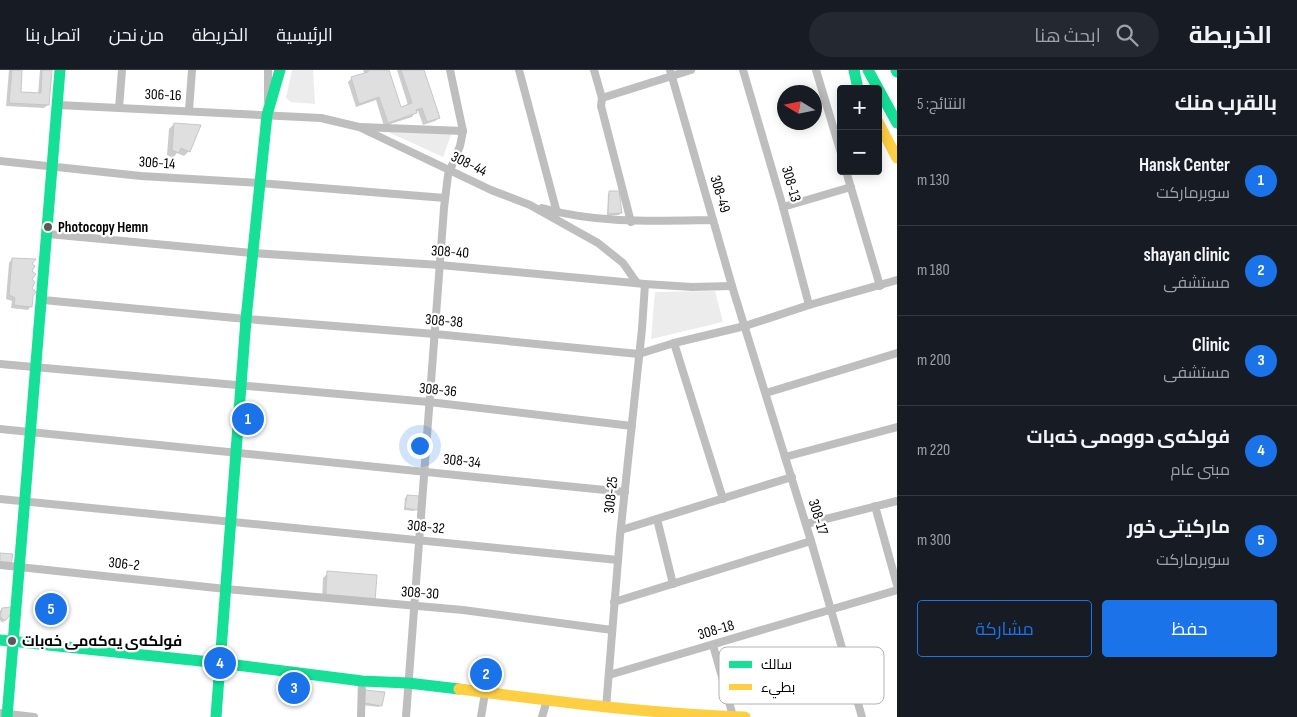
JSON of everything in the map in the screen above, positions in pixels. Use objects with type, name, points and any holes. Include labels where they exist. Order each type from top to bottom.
[{"type":"main road","points":[[5,715],[14,642],[32,431],[60,70]]},
{"type":"main road","points":[[216,717],[252,253],[267,115],[280,70]]},
{"type":"main road","points":[[852,70],[859,85]]},
{"type":"main road","points":[[868,70],[897,122]]},
{"type":"main road","points":[[882,130],[897,158]]},
{"type":"main road","points":[[0,640],[220,663],[362,681],[408,683],[606,708],[624,713],[745,717]]},
{"type":"street","points":[[120,108],[122,70]]},
{"type":"street","points":[[189,110],[192,70]]},
{"type":"street","points":[[267,115],[268,70]]},
{"type":"street","points":[[406,717],[445,198],[450,169],[460,146],[463,131],[450,70]]},
{"type":"street","points":[[519,70],[557,213]]},
{"type":"street","points":[[594,70],[602,98],[601,106],[631,222]]},
{"type":"street","points":[[602,98],[671,73],[691,70]]},
{"type":"street","name":"308-13","points":[[743,70],[783,207],[809,306]]},
{"type":"street","points":[[816,70],[837,140]]},
{"type":"street","name":"308-49","points":[[671,73],[745,326]]},
{"type":"street","name":"306-16","points":[[58,105],[267,115]]},
{"type":"street","name":"308-44","points":[[267,115],[321,118],[359,127],[491,190],[530,205],[598,242],[623,263],[641,283]]},
{"type":"street","points":[[359,127],[463,131]]},
{"type":"street","name":"306-14","points":[[0,161],[141,176],[259,183],[445,198]]},
{"type":"street","points":[[847,175],[880,286]]},
{"type":"street","points":[[783,207],[851,187]]},
{"type":"street","points":[[530,205],[557,213],[631,222],[714,220]]},
{"type":"street","name":"308-40","points":[[48,234],[252,253],[440,265],[692,287],[732,286]]},
{"type":"street","points":[[639,354],[674,342],[745,326],[897,280]]},
{"type":"street","name":"308-25","points":[[606,708],[614,602],[639,354],[641,283]]},
{"type":"street","name":"308-38","points":[[43,300],[435,334],[639,354]]},
{"type":"street","name":"308-17","points":[[745,326],[842,647]]},
{"type":"street","points":[[674,342],[723,498]]},
{"type":"street","points":[[766,393],[897,354]]},
{"type":"street","name":"308-36","points":[[0,364],[430,402],[632,426]]},
{"type":"street","points":[[785,457],[897,427]]},
{"type":"street","name":"308-34","points":[[0,429],[625,492]]},
{"type":"street","points":[[621,530],[792,478]]},
{"type":"street","name":"308-32","points":[[0,498],[231,523],[618,560]]},
{"type":"street","points":[[806,524],[897,501]]},
{"type":"street","points":[[875,506],[897,585]]},
{"type":"street","points":[[657,519],[673,584]]},
{"type":"street","points":[[614,602],[811,541]]},
{"type":"street","name":"306-2","points":[[0,565],[226,589]]},
{"type":"street","name":"308-30","points":[[226,589],[463,610],[612,630]]},
{"type":"street","name":"308-18","points":[[609,675],[897,590]]},
{"type":"street","points":[[713,645],[719,666]]},
{"type":"street","points":[[361,717],[362,681]]},
{"type":"street","points":[[481,717],[485,693]]},
{"type":"street","points":[[542,717],[547,700]]},
{"type":"street","name":"308-17","points":[[858,704],[862,717]]},
{"type":"street","points":[[5,715],[34,717]]},
{"type":"shaded area","points":[[292,70],[313,70],[315,104],[291,102],[286,98]]},
{"type":"shaded area","points":[[388,132],[452,132],[443,157]]},
{"type":"shaded area","points":[[715,291],[723,322],[651,339],[655,292]]},
{"type":"building","points":[[12,70],[22,70],[21,92],[41,93],[42,70],[52,70],[49,105],[9,103]]},
{"type":"building","points":[[368,70],[389,70],[401,107],[412,103],[401,70],[424,70],[440,118],[427,122],[422,108],[416,110],[417,113],[388,123],[379,97],[359,104],[351,77],[368,72]]},
{"type":"building","points":[[174,123],[201,125],[190,152],[181,148],[179,153],[172,150]]},
{"type":"building","points":[[609,191],[619,191],[622,213],[608,214]]},
{"type":"building","points":[[12,258],[36,259],[32,264],[35,266],[32,271],[36,274],[32,279],[35,282],[32,288],[36,292],[33,296],[32,307],[14,305],[15,298],[9,295]]},
{"type":"building","points":[[407,495],[419,496],[418,510],[405,508]]},
{"type":"building","points":[[0,553],[13,554],[11,564],[0,563]]},
{"type":"building","points":[[327,571],[377,575],[375,601],[326,595]]},
{"type":"building","points":[[11,607],[12,613],[5,621],[0,616],[2,608]]},
{"type":"building","points":[[365,690],[385,692],[382,706],[364,703]]},
{"type":"traffic: fast","points":[[7,717],[60,70]]},
{"type":"traffic: fast","points":[[216,717],[246,319],[267,115],[280,70]]},
{"type":"traffic: fast","points":[[854,70],[857,84]]},
{"type":"traffic: fast","points":[[868,70],[897,123]]},
{"type":"traffic: fast","points":[[0,640],[220,663],[362,681],[408,683],[459,689]]},
{"type":"traffic: slow","points":[[882,130],[897,158]]},
{"type":"traffic: slow","points":[[459,689],[637,710],[745,717]]},
{"type":"place","name":"Photocopy Hemn","points":[[48,227]]},
{"type":"place","name":"Hansk Center","points":[[248,419]]},
{"type":"place","name":"مارکیتی خور","points":[[51,609]]},
{"type":"place","name":"فولکه‌ی یه‌که‌می خه‌بات","points":[[12,641]]},
{"type":"place","name":"فولکه‌ی دووه‌می خه‌بات","points":[[220,663]]},
{"type":"place","name":"shayan clinic","points":[[486,674]]},
{"type":"place","name":"Clinic","points":[[294,688]]}]
